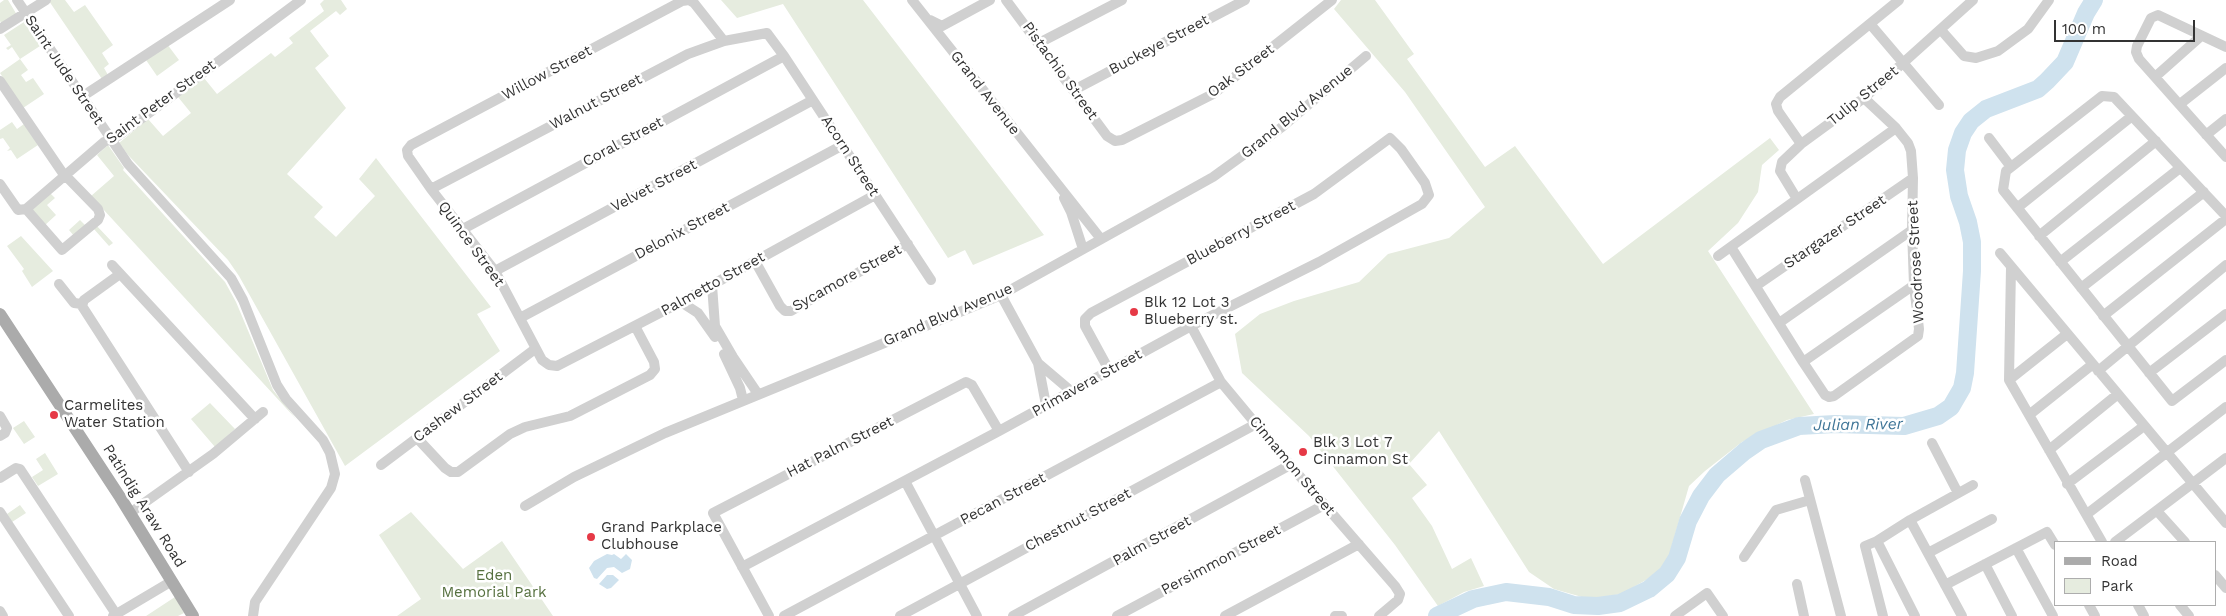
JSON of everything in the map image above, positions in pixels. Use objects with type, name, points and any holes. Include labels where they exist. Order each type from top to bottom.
[{"type":"main road","name":"Patindig Araw Road","points":[[0,314],[130,513],[193,616]]},
{"type":"street","name":"Saint Jude Street","points":[[17,0],[132,169],[231,278],[243,300],[277,385],[286,399],[325,443],[333,460],[335,474],[332,488],[256,602],[253,616]]},
{"type":"street","points":[[0,29],[46,0]]},
{"type":"street","points":[[83,96],[230,0]]},
{"type":"street","name":"Saint Peter Street","points":[[26,210],[104,142],[111,139],[301,0]]},
{"type":"street","name":"Willow Street","points":[[407,150],[412,145],[446,126],[682,1],[689,0],[694,3],[724,41]]},
{"type":"street","name":"Grand Avenue","points":[[912,0],[1058,186],[1084,214],[1101,239]]},
{"type":"street","points":[[927,18],[942,26],[990,0]]},
{"type":"street","name":"Pistachio Street","points":[[1006,0],[1108,136],[1115,141]]},
{"type":"street","points":[[1040,43],[1122,0]]},
{"type":"street","name":"Buckeye Street","points":[[1074,90],[1245,0]]},
{"type":"street","name":"Oak Street","points":[[1115,141],[1122,140],[1213,94],[1332,0]]},
{"type":"street","points":[[1801,144],[1778,111],[1776,104],[1780,97],[1871,25],[1899,0]]},
{"type":"street","name":"Tulip Street","points":[[1797,199],[1780,167],[1782,162],[1801,144],[1864,98],[1973,0]]},
{"type":"street","points":[[1941,30],[1964,56],[1976,58],[1998,51],[2028,29],[2049,0]]},
{"type":"street","points":[[2226,47],[2200,37],[2158,15],[2154,15],[2137,46],[2136,52],[2226,157]]},
{"type":"street","points":[[1871,25],[1939,105]]},
{"type":"street","name":"Walnut Street","points":[[431,189],[688,54],[724,41],[767,33]]},
{"type":"street","name":"Acorn Street","points":[[767,33],[931,280]]},
{"type":"street","points":[[2155,76],[2200,37]]},
{"type":"street","name":"Coral Street","points":[[463,229],[784,56]]},
{"type":"street","name":"Grand Blvd Avenue","points":[[525,506],[574,477],[665,433],[1001,295],[1213,178],[1282,127],[1366,56]]},
{"type":"street","points":[[2180,104],[2226,68]]},
{"type":"street","points":[[0,81],[66,175],[98,209],[100,215],[98,220],[62,250],[26,210],[18,210],[0,184]]},
{"type":"street","points":[[2103,316],[2226,218],[2204,192],[2114,97],[2102,96],[2006,171],[2002,190],[2103,316],[2172,401],[2226,360]]},
{"type":"street","name":"Woodrose Street","points":[[1731,246],[1825,395],[1834,396],[1918,336],[1919,329],[1914,285],[1911,151],[1908,143],[1896,128],[1864,98]]},
{"type":"street","name":"Velvet Street","points":[[495,271],[813,100]]},
{"type":"street","points":[[2017,208],[2132,116]]},
{"type":"street","points":[[2206,134],[2226,119]]},
{"type":"street","points":[[1718,256],[1896,128]]},
{"type":"street","name":"Primavera Street","points":[[742,567],[1191,326],[1319,262],[1422,204],[1429,195],[1425,183],[1390,138]]},
{"type":"street","name":"Blueberry Street","points":[[1109,370],[1085,326],[1085,319],[1091,313],[1314,194],[1390,138]]},
{"type":"street","points":[[1989,138],[2011,167]]},
{"type":"street","points":[[2039,236],[2156,141]]},
{"type":"street","name":"Delonix Street","points":[[520,318],[843,145]]},
{"type":"street","name":"Quince Street","points":[[407,150],[408,156],[431,189],[495,271],[535,349],[542,360],[549,365]]},
{"type":"street","points":[[2060,262],[2180,168]]},
{"type":"street","name":"Stargazer Street","points":[[1756,286],[1913,178]]},
{"type":"street","name":"Grand Avenue","points":[[1058,186],[1071,212],[1083,249]]},
{"type":"street","points":[[2081,288],[2204,192]]},
{"type":"street","name":"Palmetto Street","points":[[549,365],[557,366],[635,326],[876,195]]},
{"type":"street","points":[[1779,323],[1912,230]]},
{"type":"street","name":"Sycamore Street","points":[[756,261],[780,306],[785,311],[791,311],[908,244]]},
{"type":"street","points":[[2000,254],[2226,523]]},
{"type":"street","points":[[112,265],[255,419]]},
{"type":"street","points":[[2029,415],[2127,345],[2226,265]]},
{"type":"street","points":[[2011,267],[2009,380],[2101,541]]},
{"type":"street","points":[[120,274],[84,300],[82,304],[83,309],[189,472]]},
{"type":"street","points":[[59,284],[74,302],[82,304]]},
{"type":"street","points":[[712,285],[715,326],[743,400]]},
{"type":"street","points":[[1803,362],[1914,285]]},
{"type":"street","points":[[1001,295],[1038,363],[1046,405]]},
{"type":"street","points":[[681,302],[698,313],[758,394]]},
{"type":"street","points":[[2149,373],[2226,314]]},
{"type":"street","points":[[417,438],[451,472],[458,472],[510,434],[525,427],[570,416],[650,375],[655,369],[654,362],[635,326]]},
{"type":"street","name":"Cinnamon Street","points":[[1191,326],[1222,382],[1290,466],[1395,586],[1400,594],[1398,600],[1379,616]]},
{"type":"street","points":[[2009,380],[2067,334]]},
{"type":"street","name":"Cashew Street","points":[[381,464],[535,349]]},
{"type":"street","points":[[1038,363],[1070,392]]},
{"type":"street","name":"Hat Palm Street","points":[[742,567],[713,513],[966,382],[972,385],[998,431]]},
{"type":"street","name":"Pecan Street","points":[[784,616],[1222,382]]},
{"type":"street","points":[[2049,450],[2118,394]]},
{"type":"street","points":[[2087,514],[2226,407]]},
{"type":"street","points":[[130,513],[216,452],[263,412]]},
{"type":"street","points":[[0,416],[7,430],[0,436]]},
{"type":"street","name":"Chestnut Street","points":[[900,616],[1256,424]]},
{"type":"street","points":[[2068,484],[2144,426]]},
{"type":"street","points":[[1932,443],[1958,493]]},
{"type":"street","points":[[2128,538],[2157,511],[2226,459]]},
{"type":"street","name":"Palm Street","points":[[1014,616],[1290,466]]},
{"type":"street","points":[[0,478],[16,468],[20,469],[115,615],[172,581]]},
{"type":"street","points":[[1805,480],[1841,616]]},
{"type":"street","points":[[905,481],[977,616]]},
{"type":"street","points":[[1883,616],[1865,546],[1877,541],[1910,520],[1973,485]]},
{"type":"street","points":[[1744,557],[1776,510],[1810,500]]},
{"type":"street","name":"Persimmon Street","points":[[1117,616],[1324,505]]},
{"type":"street","points":[[2157,511],[2184,541]]},
{"type":"street","points":[[0,512],[69,616]]},
{"type":"street","points":[[1928,553],[1992,519]]},
{"type":"street","points":[[1910,520],[1962,616]]},
{"type":"street","points":[[1946,585],[2048,532],[2054,543]]},
{"type":"street","points":[[1877,541],[1915,616]]},
{"type":"street","points":[[1225,616],[1359,544]]},
{"type":"street","points":[[2016,548],[2053,616]]},
{"type":"street","points":[[1985,564],[2012,616]]},
{"type":"street","points":[[742,567],[769,616]]},
{"type":"street","points":[[2216,576],[2226,588]]},
{"type":"street","points":[[1796,584],[1804,616]]},
{"type":"street","points":[[1677,616],[1707,593],[1723,616]]},
{"type":"street","points":[[2181,606],[2189,616]]},
{"type":"street","points":[[0,612],[3,616]]},
{"type":"street","points":[[1335,616],[1342,616]]},
{"type":"green space","points":[[8,0],[17,15],[3,26],[0,21],[0,3]]},
{"type":"green space","points":[[50,0],[65,0],[74,12],[85,5],[113,45],[102,53],[109,64],[104,68],[108,75],[102,79]]},
{"type":"green space","points":[[324,0],[341,0],[347,9],[340,15],[336,11],[310,31],[329,56],[315,68],[346,108],[287,174],[323,207],[314,217],[336,237],[375,196],[359,179],[376,158],[491,307],[477,314],[500,351],[345,466],[239,276],[228,260],[128,155],[119,143],[148,119],[163,136],[191,113],[178,97],[204,78],[217,94],[271,53],[275,57],[293,43],[289,38],[324,11],[320,4]]},
{"type":"green space","points":[[721,0],[863,0],[1044,235],[973,265],[965,250],[948,258],[783,4],[737,18]]},
{"type":"green space","points":[[1341,0],[1375,0],[1414,54],[1407,59],[1485,167],[1515,146],[1603,264],[1770,138],[1779,150],[1762,165],[1758,192],[1738,223],[1708,251],[1814,414],[1787,420],[1742,442],[1705,471],[1689,486],[1666,566],[1621,594],[1589,599],[1554,589],[1529,572],[1439,431],[1409,464],[1427,485],[1412,498],[1432,526],[1452,569],[1471,558],[1484,586],[1464,592],[1438,606],[1395,545],[1309,436],[1242,373],[1235,334],[1260,314],[1294,301],[1359,282],[1388,254],[1449,238],[1485,207],[1405,92],[1334,9]]},
{"type":"green space","points":[[24,22],[40,46],[20,59],[12,47],[8,50],[6,48],[11,45],[4,35]]},
{"type":"green space","points":[[167,44],[179,60],[157,76],[146,60]]},
{"type":"green space","points":[[20,59],[28,70],[21,75],[26,82],[33,78],[44,94],[23,108],[0,73]]},
{"type":"green space","points":[[12,122],[17,129],[24,124],[38,145],[17,159],[11,150],[7,151],[10,148],[3,138],[0,139],[0,130]]},
{"type":"green space","points":[[108,145],[124,168],[123,170],[225,282],[236,302],[273,390],[297,420],[91,196],[114,176],[97,155]]},
{"type":"green space","points":[[50,193],[55,198],[47,205],[56,215],[44,226],[33,213],[33,208]]},
{"type":"green space","points":[[80,220],[85,225],[74,236],[69,230]]},
{"type":"green space","points":[[96,225],[113,243],[109,246],[93,228]]},
{"type":"green space","points":[[21,236],[53,271],[32,287],[22,271],[24,269],[7,246]]},
{"type":"green space","points":[[210,403],[235,429],[215,447],[191,419]]},
{"type":"green space","points":[[24,421],[35,437],[24,444],[13,428]]},
{"type":"green space","points":[[45,453],[58,474],[38,486],[32,477],[43,470],[36,459]]},
{"type":"green space","points":[[20,505],[26,513],[12,522],[7,514]]},
{"type":"green space","name":"Eden Memorial Park","points":[[411,512],[463,569],[502,541],[553,616],[397,616],[421,599],[379,535]]},
{"type":"green space","points":[[175,597],[184,613],[178,616],[146,616]]},
{"type":"water","points":[[607,554],[614,554],[621,559],[626,554],[632,560],[630,569],[622,573],[614,567],[607,568],[597,579],[594,578],[589,568],[594,561]]},
{"type":"water","points":[[607,575],[613,575],[619,580],[611,588],[607,589],[599,584]]},
{"type":"waterway","name":"Julian River","points":[[1437,616],[1473,599],[1506,592],[1549,597],[1574,605],[1598,606],[1620,603],[1649,589],[1667,574],[1677,558],[1688,521],[1701,496],[1717,475],[1761,440],[1799,426],[1835,424],[1904,426],[1938,416],[1951,407],[1962,388],[1965,373],[1972,271],[1972,242],[1968,222],[1959,196],[1955,170],[1957,150],[1963,133],[1971,121],[1986,109],[2038,89],[2065,62],[2086,13],[2094,0]]},
{"type":"place","name":"Blk 12 Lot 3 Blueberry st.","points":[[1134,312]]},
{"type":"place","name":"Carmelites Water Station","points":[[54,415]]},
{"type":"place","name":"Blk 3 Lot 7 Cinnamon St","points":[[1303,452]]},
{"type":"place","name":"Grand Parkplace Clubhouse","points":[[591,537]]}]
